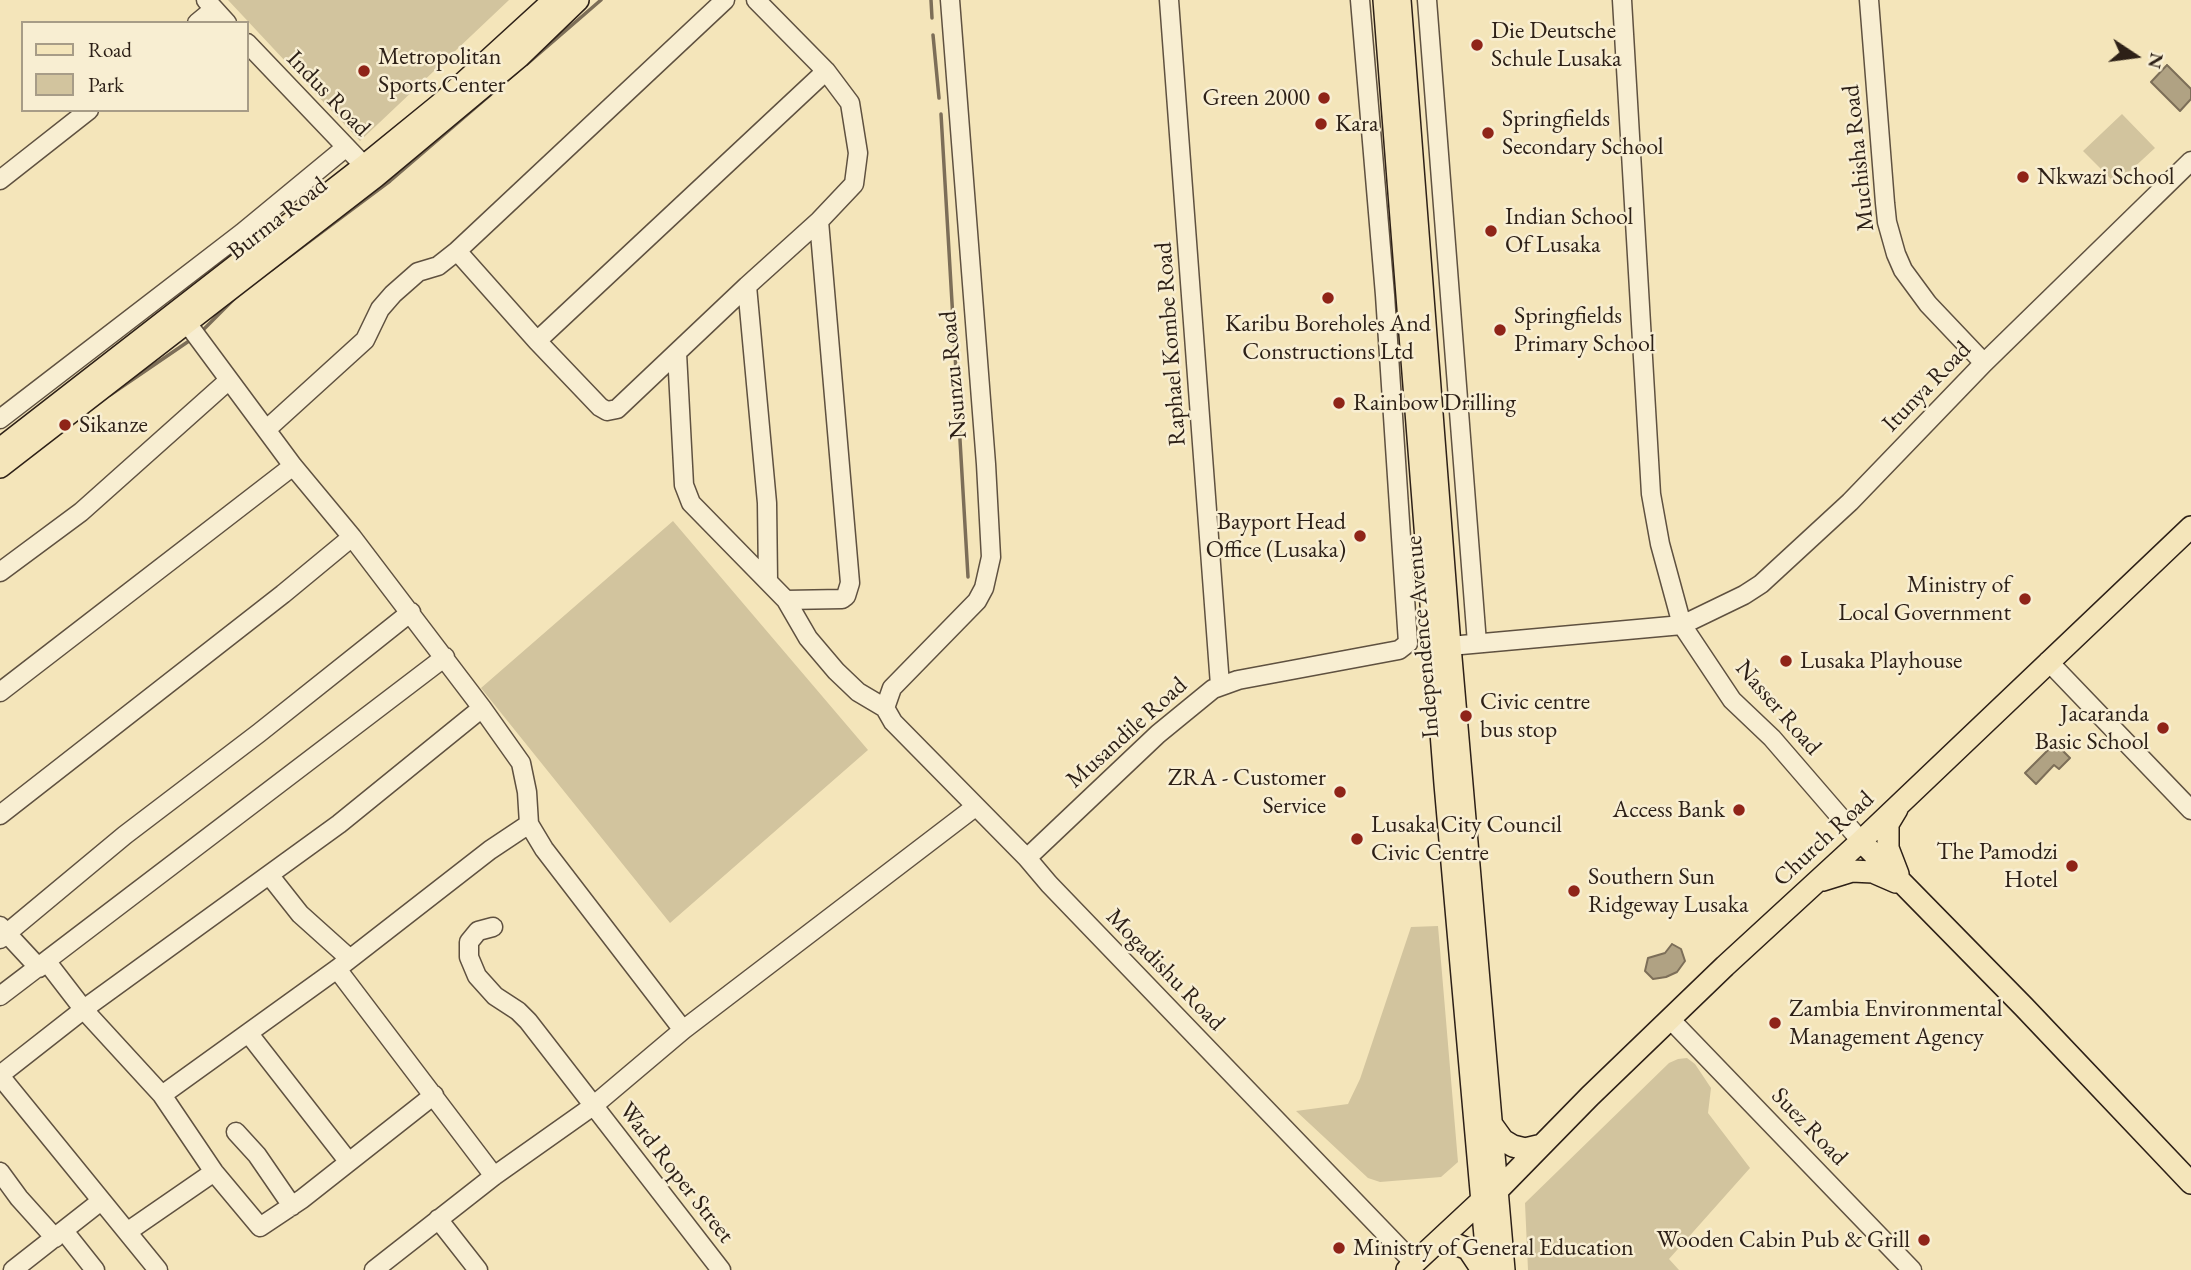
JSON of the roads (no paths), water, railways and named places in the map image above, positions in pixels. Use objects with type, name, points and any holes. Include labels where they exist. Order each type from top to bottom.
[{"type":"main road","name":"Burma Road","points":[[0,467],[187,323],[370,172],[554,0]]},
{"type":"main road","name":"Burma Road","points":[[0,449],[519,57],[578,0]]},
{"type":"main road","name":"Independence Avenue","points":[[1384,0],[1445,785],[1488,1197],[1504,1270]]},
{"type":"main road","name":"Independence Avenue","points":[[1400,0],[1490,1122],[1488,1270]]},
{"type":"main road","name":"Church Road","points":[[1411,1267],[1488,1197],[1670,1019],[2191,527]]},
{"type":"main road","points":[[1900,804],[1888,824],[1888,848],[1895,871],[1910,891]]},
{"type":"main road","name":"Nasser Road","points":[[1861,841],[2191,1184]]},
{"type":"main road","points":[[1813,885],[1852,871],[1872,872],[1892,879],[1910,891]]},
{"type":"main road","points":[[1490,1122],[1503,1140],[1513,1146],[1525,1149],[1542,1145]]},
{"type":"main road","points":[[1437,1242],[1455,1244],[1468,1250],[1482,1270]]},
{"type":"street","points":[[267,429],[365,340],[380,309],[393,293],[418,272],[438,266],[457,251],[725,0]]},
{"type":"street","points":[[457,251],[600,407],[610,411],[617,409],[819,221],[853,184],[857,162],[854,117],[850,103],[826,71],[757,0]]},
{"type":"street","name":"Nsunzu Road","points":[[885,708],[892,688],[977,601],[984,588],[991,557],[950,0]]},
{"type":"street","name":"Raphael Kombe Road","points":[[1169,0],[1220,685]]},
{"type":"street","name":"Musandile Road","points":[[1027,858],[1158,734],[1220,685],[1399,650],[1408,643],[1385,295],[1360,0]]},
{"type":"street","points":[[1426,0],[1477,643]]},
{"type":"street","name":"Nasser Road","points":[[1622,0],[1651,494],[1660,544],[1682,625],[1732,700],[1772,738],[1861,841]]},
{"type":"street","name":"Muchisha Road","points":[[1869,0],[1885,203],[1896,254],[1903,270],[1928,304],[1984,363]]},
{"type":"street","points":[[198,21],[210,4],[225,21]]},
{"type":"street","name":"Indus Road","points":[[248,44],[370,172]]},
{"type":"street","points":[[537,341],[826,71]]},
{"type":"street","points":[[0,180],[86,112]]},
{"type":"street","points":[[0,419],[242,233],[345,148]]},
{"type":"street","name":"Itunya Road","points":[[1682,625],[1761,584],[1850,502],[1984,363],[2191,161]]},
{"type":"street","points":[[786,600],[842,599],[850,583],[819,221]]},
{"type":"street","points":[[747,286],[767,503],[768,580]]},
{"type":"street","points":[[187,323],[293,466],[411,612],[521,763],[530,824],[555,866],[683,1030]]},
{"type":"street","points":[[677,353],[687,494],[699,512],[786,600],[815,648],[858,692],[885,708]]},
{"type":"street","points":[[0,572],[81,512],[229,380]]},
{"type":"street","points":[[0,692],[293,466]]},
{"type":"street","points":[[0,815],[284,594],[352,537]]},
{"type":"street","points":[[411,612],[2,933],[43,965],[162,1096],[214,1172],[260,1227],[292,1206],[435,1095]]},
{"type":"street","points":[[1450,646],[1682,625]]},
{"type":"street","points":[[0,996],[445,657]]},
{"type":"street","points":[[2048,661],[2191,810]]},
{"type":"street","points":[[158,1270],[0,1075],[240,894],[270,876],[339,824],[482,708]]},
{"type":"street","name":"Mogadishu Road","points":[[885,708],[893,722],[1027,858],[1411,1267]]},
{"type":"street","points":[[374,1270],[495,1176],[593,1106],[683,1030],[975,807]]},
{"type":"street","points":[[162,1096],[249,1034],[490,850],[530,824]]},
{"type":"street","points":[[270,876],[292,906],[343,963],[495,1176]]},
{"type":"street","name":"Ward Roper Street","points":[[493,927],[478,931],[469,942],[469,957],[477,976],[495,996],[524,1016],[721,1270]]},
{"type":"street","name":"Suez Road","points":[[1670,1019],[1912,1270]]},
{"type":"street","points":[[249,1034],[348,1161]]},
{"type":"street","points":[[236,1132],[257,1155],[292,1206]]},
{"type":"street","points":[[0,1172],[19,1198],[95,1270]]},
{"type":"street","points":[[127,1232],[214,1172]]},
{"type":"street","points":[[13,1270],[102,1201]]},
{"type":"street","points":[[438,1219],[478,1270]]},
{"type":"waterway","points":[[527,64],[601,0]]},
{"type":"waterway","points":[[931,0],[932,18]]},
{"type":"waterway","points":[[933,35],[939,98]]},
{"type":"waterway","points":[[271,270],[390,181],[518,71]]},
{"type":"waterway","points":[[941,114],[968,577]]},
{"type":"waterway","points":[[204,329],[237,296]]},
{"type":"waterway","points":[[110,395],[189,341]]},
{"type":"place","name":"Die Deutsche Schule Lusaka","points":[[1477,45]]},
{"type":"place","name":"Metropolitan Sports Center","points":[[364,71]]},
{"type":"place","name":"Green 2000","points":[[1324,98]]},
{"type":"place","name":"Kara","points":[[1321,124]]},
{"type":"place","name":"Springfields Secondary School","points":[[1488,133]]},
{"type":"place","name":"Nkwazi School","points":[[2023,177]]},
{"type":"place","name":"Indian School Of Lusaka","points":[[1491,231]]},
{"type":"place","name":"Karibu Boreholes And Constructions Ltd","points":[[1328,298]]},
{"type":"place","name":"Springfields Primary School","points":[[1500,330]]},
{"type":"place","name":"Rainbow Drilling","points":[[1339,403]]},
{"type":"place","name":"Sikanze","points":[[65,425]]},
{"type":"place","name":"Bayport Head Office (Lusaka)","points":[[1360,536]]},
{"type":"place","name":"Ministry of Local Government","points":[[2025,599]]},
{"type":"place","name":"Lusaka Playhouse","points":[[1786,661]]},
{"type":"place","name":"Civic centre bus stop","points":[[1466,716]]},
{"type":"place","name":"Jacaranda Basic School","points":[[2163,728]]},
{"type":"place","name":"ZRA - Customer Service","points":[[1340,792]]},
{"type":"place","name":"Access Bank","points":[[1739,810]]},
{"type":"place","name":"Lusaka City Council Civic Centre","points":[[1357,839]]},
{"type":"place","name":"The Pamodzi Hotel","points":[[2072,866]]},
{"type":"place","name":"Southern Sun Ridgeway Lusaka","points":[[1574,891]]},
{"type":"place","name":"Zambia Environmental Management Agency","points":[[1775,1023]]},
{"type":"place","name":"Wooden Cabin Pub & Grill","points":[[1924,1240]]},
{"type":"place","name":"Ministry of General Education","points":[[1339,1248]]}]
